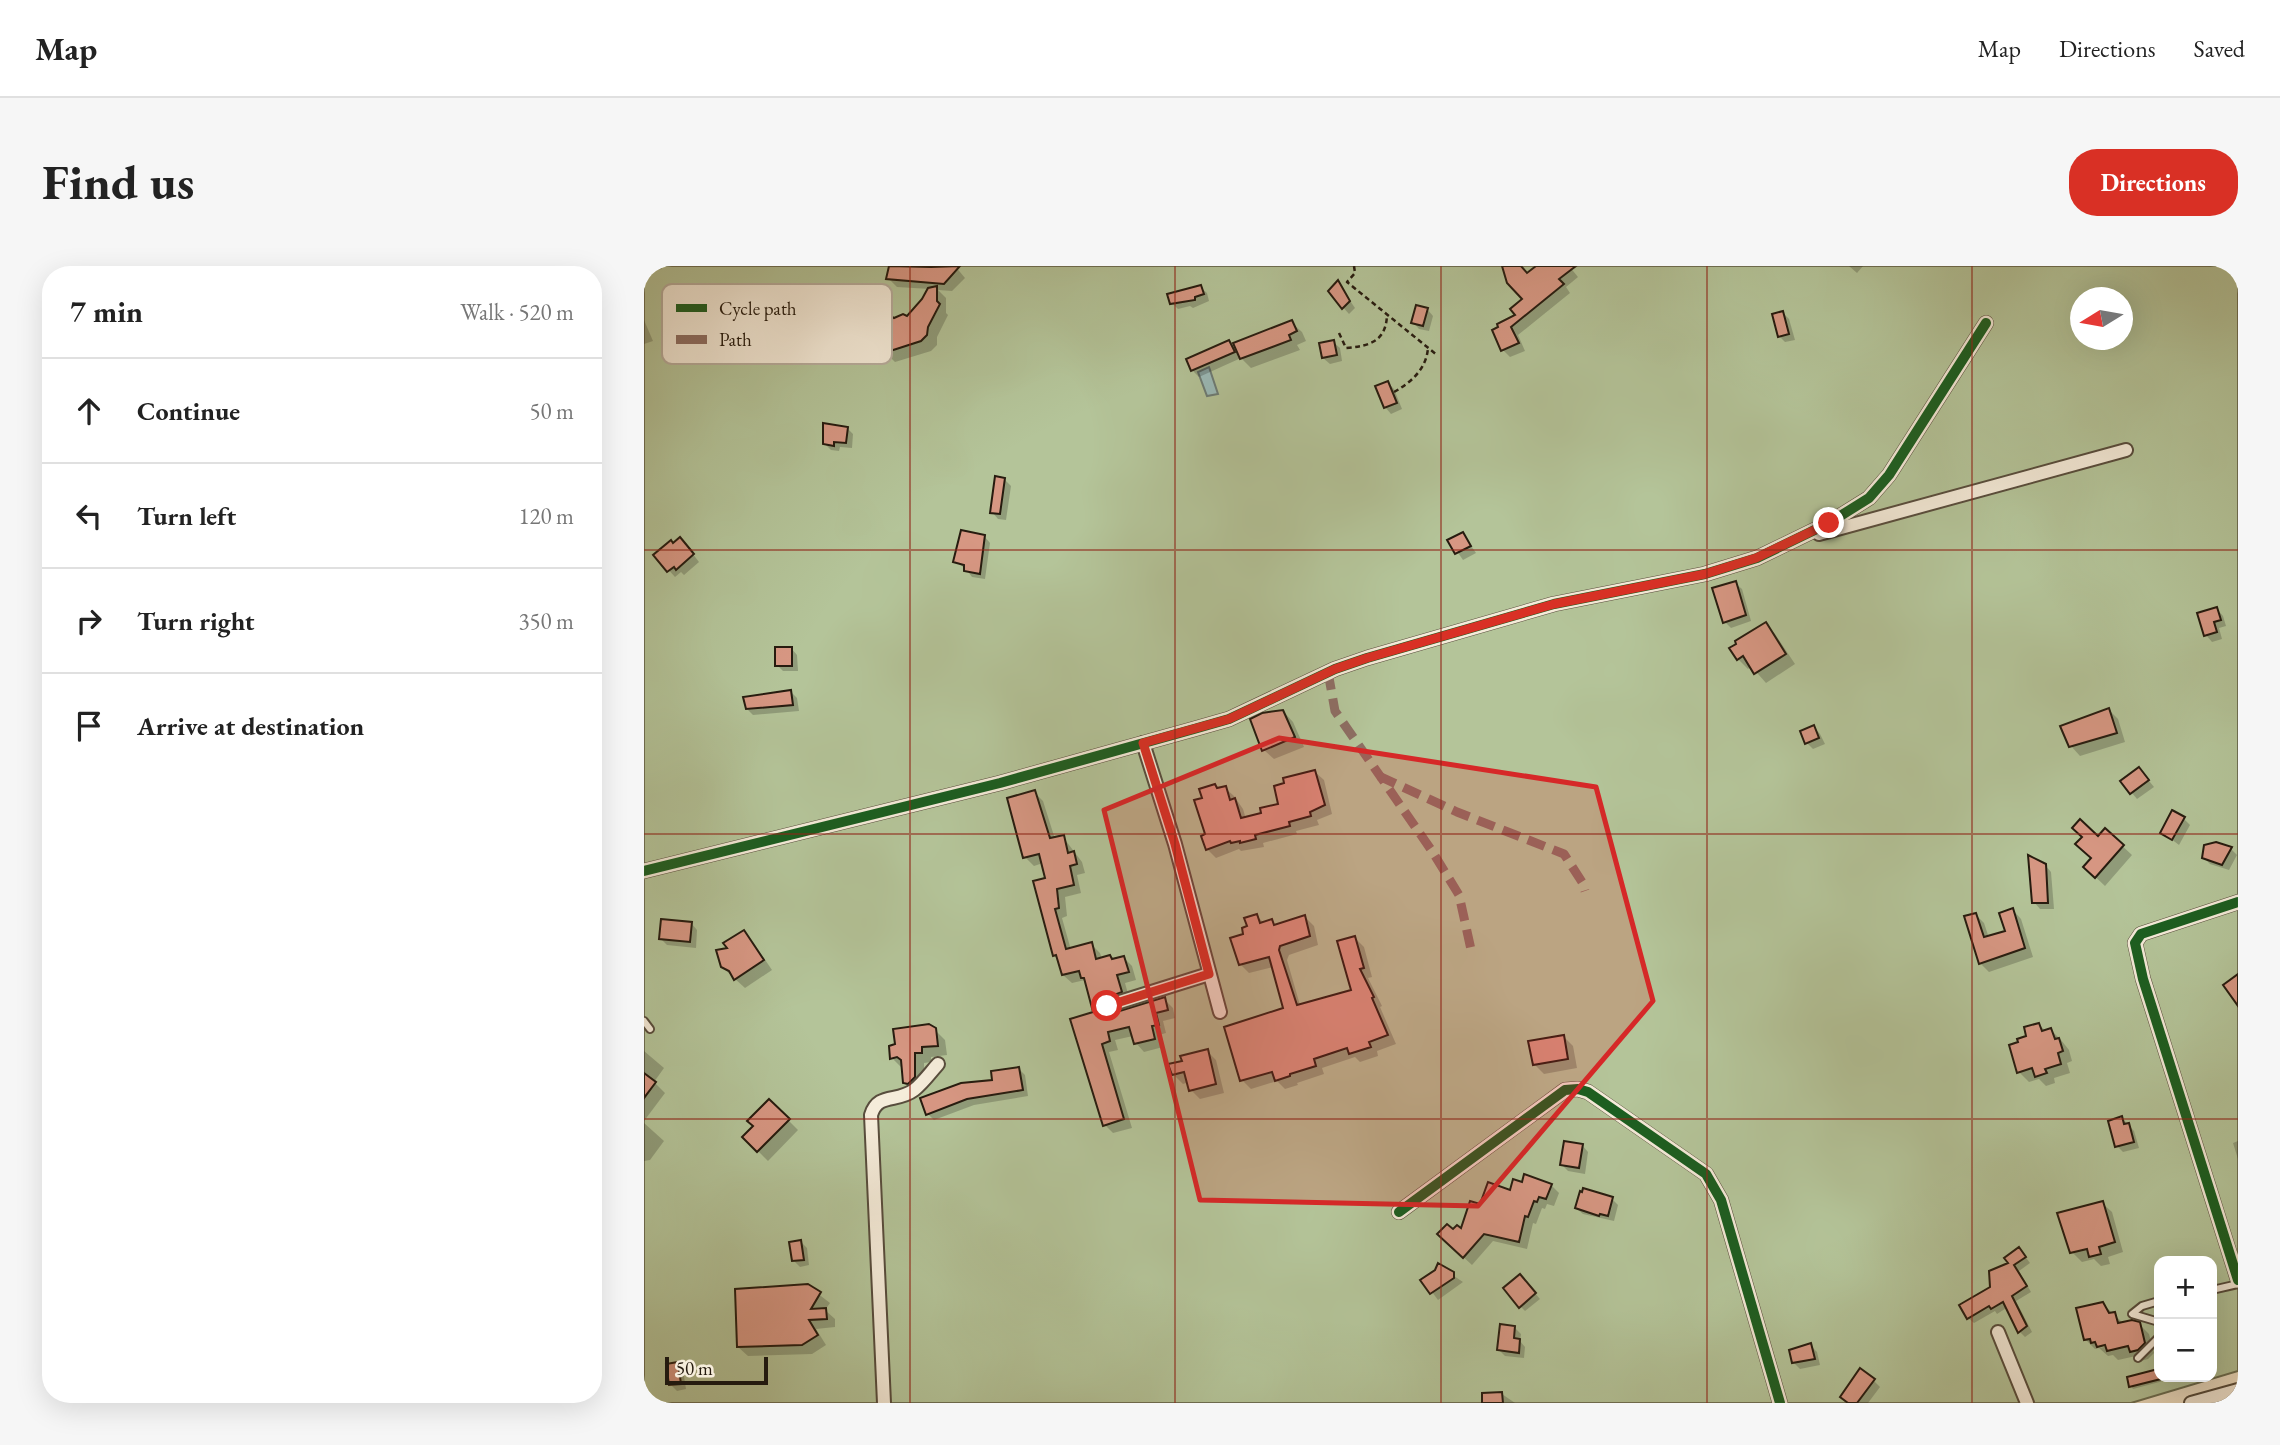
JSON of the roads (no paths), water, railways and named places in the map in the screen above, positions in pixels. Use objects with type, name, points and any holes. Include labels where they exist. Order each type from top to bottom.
[{"type":"street","points":[[644,872],[1000,783],[1229,719],[1335,669],[1367,658],[1554,604],[1705,574],[1756,558],[1829,523],[1874,493],[1889,475],[1986,323]]},
{"type":"street","points":[[1787,543],[2126,450]]},
{"type":"street","points":[[1143,743],[1175,844],[1220,1012]]},
{"type":"street","points":[[2238,902],[2141,934],[2135,943],[2143,979],[2238,1282]]},
{"type":"street","points":[[1107,1006],[1209,974]]},
{"type":"street","points":[[884,1403],[871,1115],[874,1106],[881,1100],[900,1097],[913,1091],[938,1064]]},
{"type":"street","points":[[1399,1212],[1565,1090],[1578,1089],[1588,1092],[1706,1174],[1714,1186],[1752,1301],[1780,1403]]},
{"type":"street","points":[[1998,1332],[2027,1403]]},
{"type":"street","points":[[2191,1403],[2238,1390]]},
{"type":"lane","points":[[644,1021],[650,1029]]},
{"type":"lane","points":[[2217,1288],[2238,1282]]},
{"type":"lane","points":[[2154,1302],[2142,1306],[2132,1314],[2154,1321]]},
{"type":"lane","points":[[2138,1358],[2154,1342]]},
{"type":"water","points":[[1209,367],[1218,394],[1207,396],[1198,372]]}]
